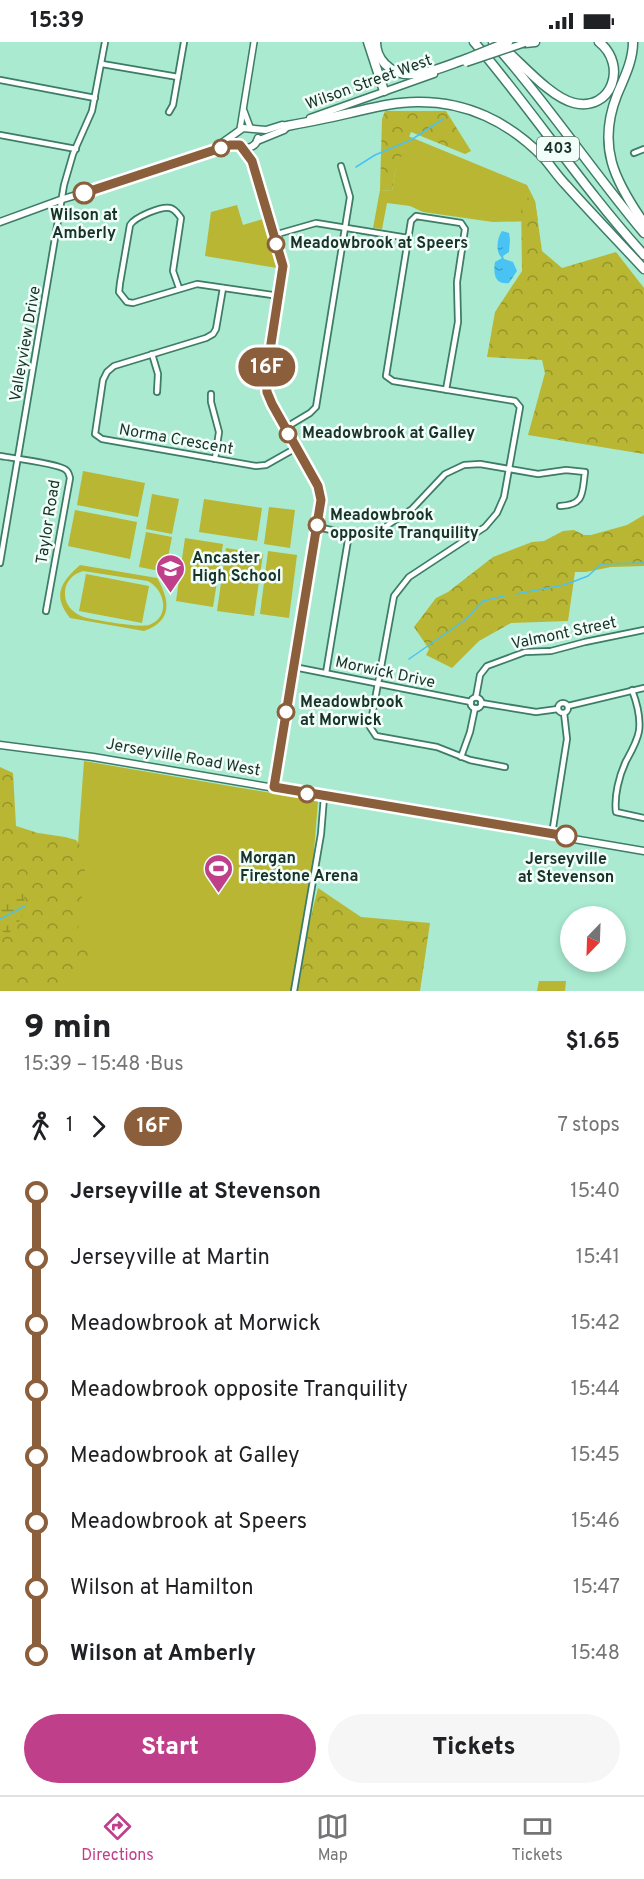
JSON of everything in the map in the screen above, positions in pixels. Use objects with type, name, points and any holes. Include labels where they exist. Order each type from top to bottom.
[{"type":"highway","points":[[368,42],[384,91]]},
{"type":"highway","points":[[376,42],[383,63],[402,75],[425,72],[466,61],[508,42]]},
{"type":"highway","points":[[467,42],[556,147]]},
{"type":"highway","name":"403","points":[[474,42],[509,82],[556,147],[644,255]]},
{"type":"highway","points":[[495,42],[551,90],[573,103],[585,104],[597,101],[612,84],[615,64],[608,50],[599,42]]},
{"type":"highway","name":"403","points":[[495,42],[644,233]]},
{"type":"highway","points":[[633,42],[630,63],[613,107],[608,135],[611,166],[644,223]]},
{"type":"highway","points":[[287,126],[391,104],[416,102],[461,106],[481,113],[503,124],[542,157],[564,184],[644,269]]},
{"type":"main road","name":"Wilson Street West","points":[[252,128],[266,130],[282,125],[287,126],[466,61],[530,42]]},
{"type":"main road","name":"Wilson Street West","points":[[256,143],[284,130],[287,126]]},
{"type":"main road","points":[[0,222],[63,199],[230,145],[248,148],[256,143],[257,134],[252,128],[239,131],[210,151]]},
{"type":"main road","points":[[239,131],[237,139],[241,146]]},
{"type":"main road","name":"Jerseyville Road West","points":[[0,745],[93,757],[644,851]]},
{"type":"street","name":"Valleyview Drive","points":[[0,563],[64,185],[76,149],[91,116],[105,42]]},
{"type":"street","points":[[169,112],[173,105],[184,42]]},
{"type":"street","points":[[239,131],[254,42]]},
{"type":"street","points":[[102,64],[178,77]]},
{"type":"street","points":[[0,80],[95,98]]},
{"type":"street","points":[[243,110],[252,128]]},
{"type":"street","points":[[0,135],[76,149]]},
{"type":"street","points":[[252,161],[256,143]]},
{"type":"street","points":[[241,146],[252,161],[283,266],[266,384],[269,399],[320,494],[317,527],[274,787]]},
{"type":"street","points":[[634,153],[644,149]]},
{"type":"street","points":[[285,428],[310,414],[316,406],[350,197],[341,166]]},
{"type":"street","points":[[179,288],[173,271],[181,218],[177,212],[170,208],[162,209],[133,220],[130,225],[120,283],[119,292],[122,298],[133,303],[197,284],[279,296]]},
{"type":"street","points":[[446,390],[458,322],[457,282],[465,230],[461,223],[416,216],[411,221],[386,376],[393,381],[446,390],[515,401],[519,404],[519,417],[502,503],[490,522],[412,575],[397,590],[391,605],[370,727],[376,736],[386,739],[437,747],[461,757],[505,767]]},
{"type":"street","points":[[274,235],[313,224],[408,238]]},
{"type":"street","name":"Norma Crescent","points":[[223,288],[213,334],[114,366],[106,372],[94,432],[96,437],[262,466],[296,448]]},
{"type":"street","points":[[152,354],[158,374],[157,392]]},
{"type":"street","points":[[211,394],[219,432],[215,459]]},
{"type":"street","name":"Taylor Road","points":[[0,456],[65,468],[70,478],[46,611]]},
{"type":"street","points":[[317,527],[349,534],[372,534],[385,528],[412,509],[441,477],[455,468],[475,464],[538,474],[566,470],[585,472],[578,502],[560,506]]},
{"type":"street","points":[[326,673],[349,534]]},
{"type":"street","name":"Valmont Street","points":[[476,697],[480,675],[488,666],[525,652],[551,651],[644,630]]},
{"type":"street","name":"Morwick Drive","points":[[294,667],[471,702]]},
{"type":"street","points":[[558,709],[562,703],[568,706],[644,688]]},
{"type":"street","points":[[632,690],[639,711],[639,731],[620,778],[615,806],[616,812],[644,818]]},
{"type":"street","points":[[475,708],[471,702],[476,697],[481,703]]},
{"type":"street","points":[[461,757],[475,708],[481,703]]},
{"type":"street","points":[[481,703],[536,712],[558,709],[564,712]]},
{"type":"street","points":[[552,834],[567,739],[564,712],[568,706]]},
{"type":"street","points":[[294,991],[321,834],[324,797]]},
{"type":"green space","points":[[385,111],[446,111],[471,151],[465,154],[411,132],[395,172],[392,191],[380,190],[382,119]]},
{"type":"green space","points":[[408,136],[527,185],[535,201],[538,221],[493,222],[423,212],[410,206],[387,203],[382,229],[373,228],[380,190],[392,191],[395,172]]},
{"type":"green space","points":[[521,195],[535,201],[542,251],[562,268],[616,252],[644,288],[644,454],[528,435],[545,373],[542,360],[487,357],[495,312],[522,271]]},
{"type":"green space","points":[[237,205],[243,225],[263,219],[277,268],[205,256],[211,212]]},
{"type":"green space","points":[[83,471],[145,483],[138,517],[77,505]]},
{"type":"green space","points":[[152,494],[179,499],[172,534],[146,529]]},
{"type":"green space","points":[[204,499],[262,508],[257,541],[199,532]]},
{"type":"green space","points":[[269,507],[295,510],[290,548],[264,544]]},
{"type":"green space","points":[[75,510],[137,522],[130,559],[68,546]]},
{"type":"green space","points":[[644,515],[644,566],[611,567],[575,572],[568,621],[511,623],[479,641],[452,668],[426,655],[429,649],[414,627],[436,598],[448,592],[493,557],[532,542],[544,541],[563,531],[574,530],[584,535],[591,535],[627,525]]},
{"type":"green space","points":[[146,532],[172,537],[165,572],[139,567]]},
{"type":"green space","points":[[185,538],[223,544],[213,607],[176,601]]},
{"type":"green space","points":[[226,548],[263,554],[254,616],[217,611]]},
{"type":"green space","points":[[268,551],[297,555],[289,618],[260,614]]},
{"type":"green space","points":[[80,565],[157,578],[165,594],[164,616],[160,622],[144,631],[70,618],[61,602],[61,589],[68,577]],"holes":[[[83,571],[148,581],[154,585],[163,603],[161,616],[149,625],[115,623],[81,616],[70,607],[65,598],[67,583],[75,574]]]},
{"type":"green space","points":[[86,574],[149,586],[142,623],[79,611]]},
{"type":"green space","points":[[84,761],[318,801],[313,864],[291,991],[58,991],[72,925]]},
{"type":"green space","points":[[0,767],[13,773],[16,826],[38,833],[76,840],[85,852],[78,929],[95,955],[90,965],[66,991],[0,991]]},
{"type":"green space","points":[[318,888],[361,917],[430,923],[420,991],[295,991]]},
{"type":"green space","points":[[23,891],[25,904],[23,915],[8,934],[0,930],[0,908]]},
{"type":"green space","points":[[539,981],[566,981],[565,991],[537,991]]},
{"type":"water","points":[[502,231],[509,233],[510,240],[509,252],[503,256],[504,259],[513,262],[517,271],[509,283],[498,280],[494,271],[495,262],[502,258],[498,246]]},
{"type":"waterway","points":[[356,167],[375,155],[411,140],[443,119]]},
{"type":"waterway","points":[[516,594],[564,585],[588,576],[601,564],[644,563]]},
{"type":"waterway","points":[[409,659],[465,620],[483,601],[504,596]]},
{"type":"waterway","points":[[0,919],[25,906]]},
{"type":"bus line","name":"16F","points":[[84,193],[230,145],[240,145],[252,161],[283,270],[266,376],[267,392],[318,486],[321,500],[274,787],[566,836]]},
{"type":"place","name":"Wilson at Amberly","points":[[84,193]]},
{"type":"place","name":"Meadowbrook at Speers","points":[[276,244]]},
{"type":"place","name":"Meadowbrook at Galley","points":[[288,434]]},
{"type":"place","name":"Meadowbrook opposite Tranquility","points":[[317,525]]},
{"type":"place","name":"Ancaster High School","points":[[171,594]]},
{"type":"place","name":"Meadowbrook at Morwick","points":[[286,712]]},
{"type":"place","name":"Jerseyville at Stevenson","points":[[566,836]]},
{"type":"place","name":"Morgan Firestone Arena","points":[[219,894]]}]
